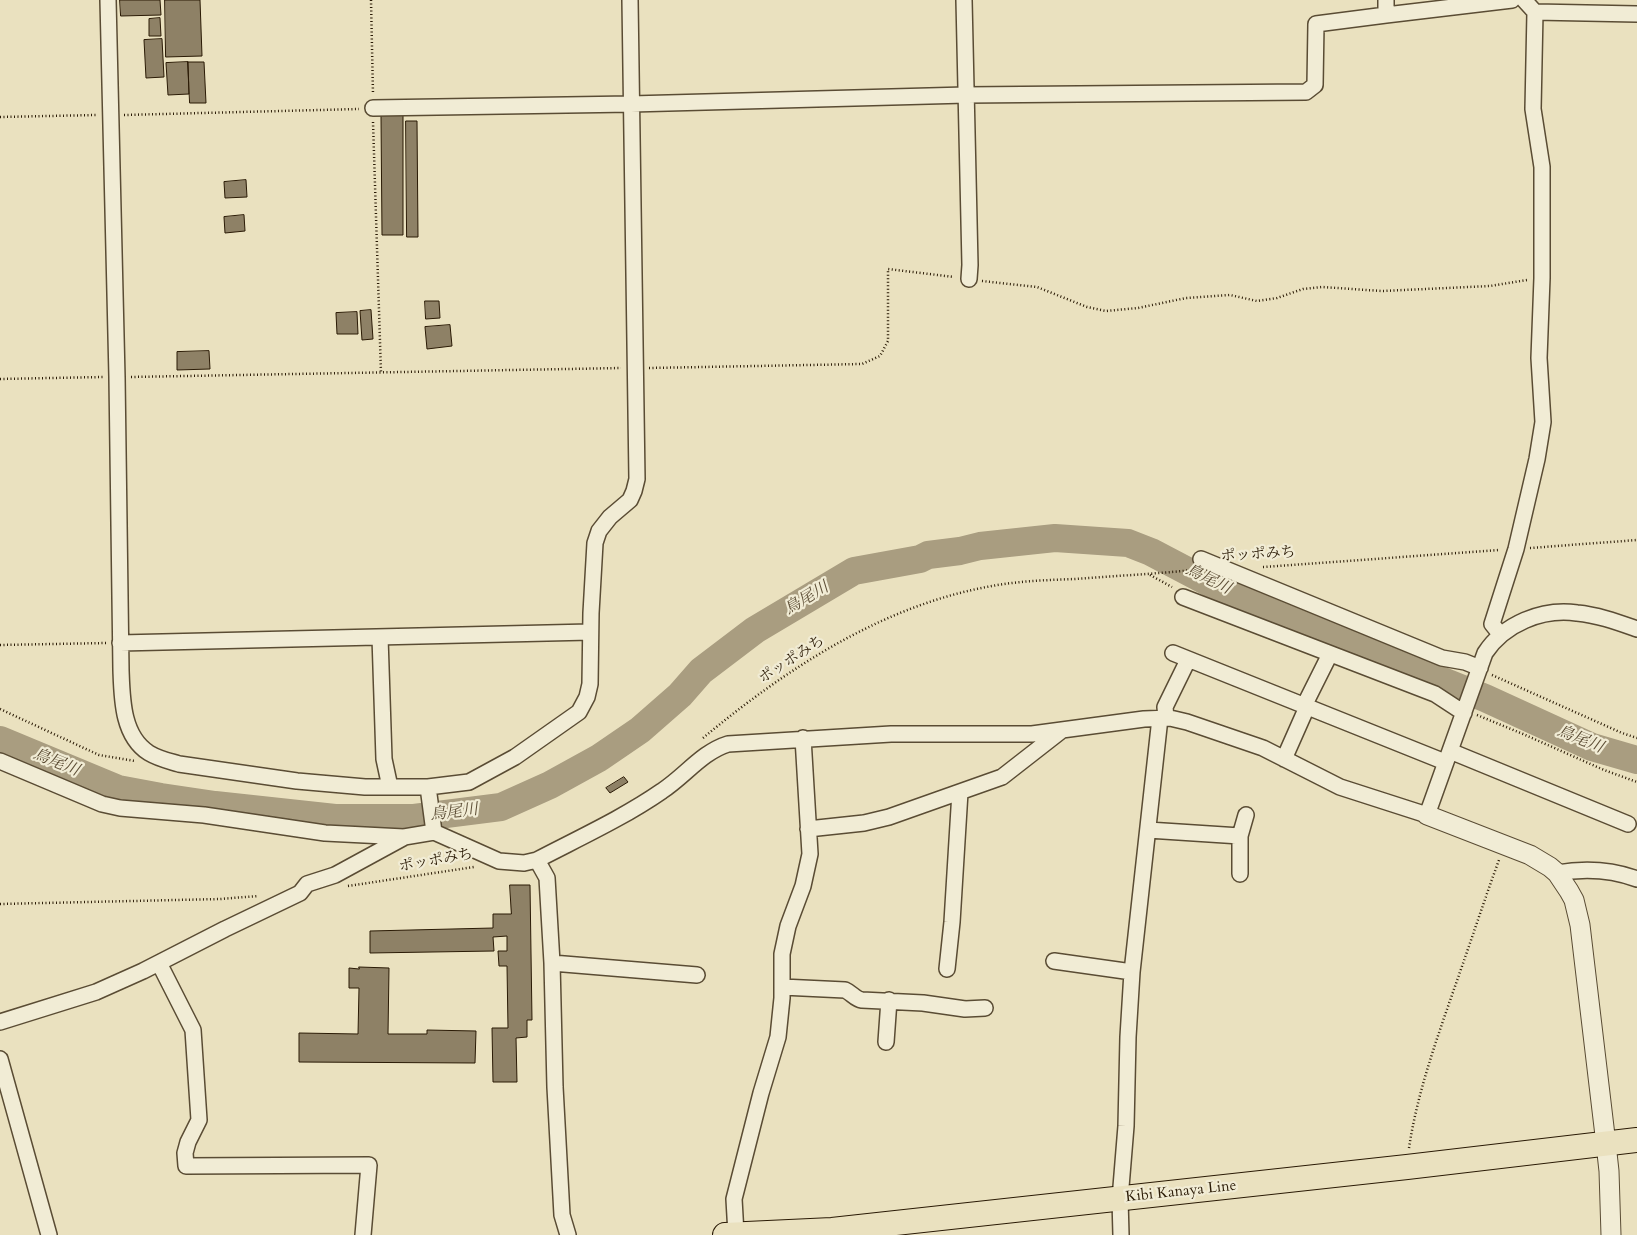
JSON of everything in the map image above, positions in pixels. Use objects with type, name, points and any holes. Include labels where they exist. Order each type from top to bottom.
[{"type":"main road","name":"Kibi Kanaya Line","points":[[731,1235],[832,1230],[1637,1140]]},
{"type":"street","points":[[108,0],[117,377],[120,643],[122,692],[126,719],[134,736],[148,752],[162,759],[195,767],[297,781],[428,791],[469,782],[515,757],[579,712],[587,697],[590,684],[590,632],[595,543],[599,531],[610,517],[630,500],[637,480],[630,0]]},
{"type":"street","points":[[964,0],[969,279]]},
{"type":"street","points":[[373,108],[631,104],[966,95],[1306,92],[1315,85],[1316,24],[1386,8],[1512,0]]},
{"type":"street","points":[[1500,634],[1492,624],[1516,549],[1537,460],[1543,422],[1539,358],[1542,278],[1542,167],[1533,110],[1535,12],[1524,0]]},
{"type":"street","points":[[1535,12],[1637,14]]},
{"type":"street","points":[[1197,564],[1442,658],[1465,662],[1478,671]]},
{"type":"street","points":[[1183,597],[1435,694],[1465,710]]},
{"type":"street","points":[[1427,815],[1485,653],[1500,634],[1538,616],[1574,612],[1606,618],[1637,629]]},
{"type":"street","points":[[120,643],[590,632]]},
{"type":"street","points":[[380,637],[384,759],[390,787]]},
{"type":"street","points":[[1173,653],[1306,706],[1628,824]]},
{"type":"street","points":[[1284,758],[1330,654]]},
{"type":"street","points":[[1121,1235],[1120,1199],[1126,1126],[1132,972],[1148,830],[1165,706],[1188,660]]},
{"type":"street","points":[[0,1022],[96,992],[300,893],[307,884],[335,875],[404,837],[434,829],[500,861],[524,863],[537,860],[640,806],[665,790],[718,747],[728,744],[891,734],[1032,734],[1163,718],[1187,722],[1263,748],[1340,787],[1427,815],[1505,845],[1536,858],[1557,873],[1574,900],[1580,925],[1609,1170],[1612,1235]]},
{"type":"street","points":[[808,829],[864,823],[880,819],[1002,777],[1062,730]]},
{"type":"street","points":[[731,1235],[734,1199],[761,1093],[778,1038],[782,988],[782,954],[788,926],[803,886],[810,854],[803,738]]},
{"type":"street","points":[[0,761],[102,804],[120,808],[204,815],[325,833],[404,837]]},
{"type":"street","points":[[428,791],[434,829]]},
{"type":"street","points":[[947,969],[952,922],[960,792]]},
{"type":"street","points":[[1240,874],[1240,836],[1246,815]]},
{"type":"street","points":[[1148,830],[1240,836]]},
{"type":"street","points":[[537,860],[546,878],[552,963],[555,1087],[562,1215],[568,1235]]},
{"type":"street","points":[[1557,873],[1592,869],[1617,872],[1637,879]]},
{"type":"street","points":[[1054,961],[1132,972]]},
{"type":"street","points":[[159,963],[193,1030],[198,1120],[185,1153],[186,1166],[369,1165],[363,1235]]},
{"type":"street","points":[[552,963],[697,975]]},
{"type":"street","points":[[782,988],[846,990],[857,999],[862,1000],[889,1000],[965,1009],[985,1008]]},
{"type":"street","points":[[886,1042],[889,1000]]},
{"type":"street","points":[[0,1059],[49,1235]]},
{"type":"path","points":[[371,0],[380,373]]},
{"type":"path","points":[[0,117],[373,108]]},
{"type":"path","points":[[0,380],[862,364],[880,356],[888,341],[888,269],[1037,287],[1086,307],[1106,312],[1138,308],[1186,298],[1230,295],[1257,301],[1277,298],[1303,289],[1322,287],[1382,291],[1490,286],[1542,278]]},
{"type":"path","name":"ポッポみち","points":[[1260,568],[1637,540]]},
{"type":"path","name":"ポッポみち","points":[[703,738],[806,661],[872,626],[934,601],[969,591],[1022,582],[1150,574],[1197,564]]},
{"type":"path","points":[[0,644],[120,643]]},
{"type":"path","points":[[1478,671],[1637,738]]},
{"type":"path","points":[[0,709],[99,755],[132,761],[162,759]]},
{"type":"path","points":[[1465,710],[1604,770],[1637,782]]},
{"type":"path","points":[[1407,1167],[1413,1120],[1426,1072],[1505,845]]},
{"type":"path","name":"ポッポみち","points":[[348,886],[458,870],[500,861]]},
{"type":"path","points":[[0,904],[220,899],[264,896]]},
{"type":"building","points":[[120,0],[160,0],[161,15],[121,16]]},
{"type":"building","points":[[165,0],[200,0],[202,56],[166,57]]},
{"type":"building","points":[[160,18],[161,36],[149,36],[149,19]]},
{"type":"building","points":[[162,39],[164,77],[146,78],[144,40]]},
{"type":"building","points":[[188,62],[189,94],[168,95],[166,63]]},
{"type":"building","points":[[188,62],[204,62],[206,103],[190,103]]},
{"type":"building","points":[[403,115],[403,235],[382,235],[381,116]]},
{"type":"building","points":[[406,121],[417,121],[418,237],[407,237]]},
{"type":"building","points":[[246,180],[247,197],[225,198],[224,182]]},
{"type":"building","points":[[244,215],[245,231],[225,233],[224,217]]},
{"type":"building","points":[[425,301],[439,301],[440,318],[426,319]]},
{"type":"building","points":[[371,310],[373,339],[362,340],[360,311]]},
{"type":"building","points":[[357,312],[358,334],[337,334],[336,313]]},
{"type":"building","points":[[450,325],[452,346],[427,349],[425,327]]},
{"type":"building","points":[[209,351],[210,369],[177,370],[177,352]]},
{"type":"building","points":[[624,777],[628,782],[610,793],[606,788]]},
{"type":"building","points":[[510,885],[530,885],[532,1020],[527,1020],[527,1037],[516,1038],[517,1082],[493,1082],[492,1028],[508,1028],[507,966],[499,966],[498,951],[507,951],[507,936],[493,937],[494,951],[370,953],[370,931],[493,928],[493,914],[511,914]]},
{"type":"building","points":[[359,967],[389,968],[388,1034],[427,1034],[427,1030],[476,1031],[475,1063],[299,1062],[299,1033],[358,1034],[359,988],[349,988],[349,968],[359,969]]},
{"type":"waterway","name":"鳥尾川","points":[[0,740],[118,789],[215,805],[335,818],[414,818],[501,807],[550,785],[599,758],[640,730],[680,695],[701,671],[755,630],[854,571],[980,546],[1055,538],[1128,543],[1151,552],[1229,593],[1273,613],[1485,698],[1592,747],[1637,760]]}]
